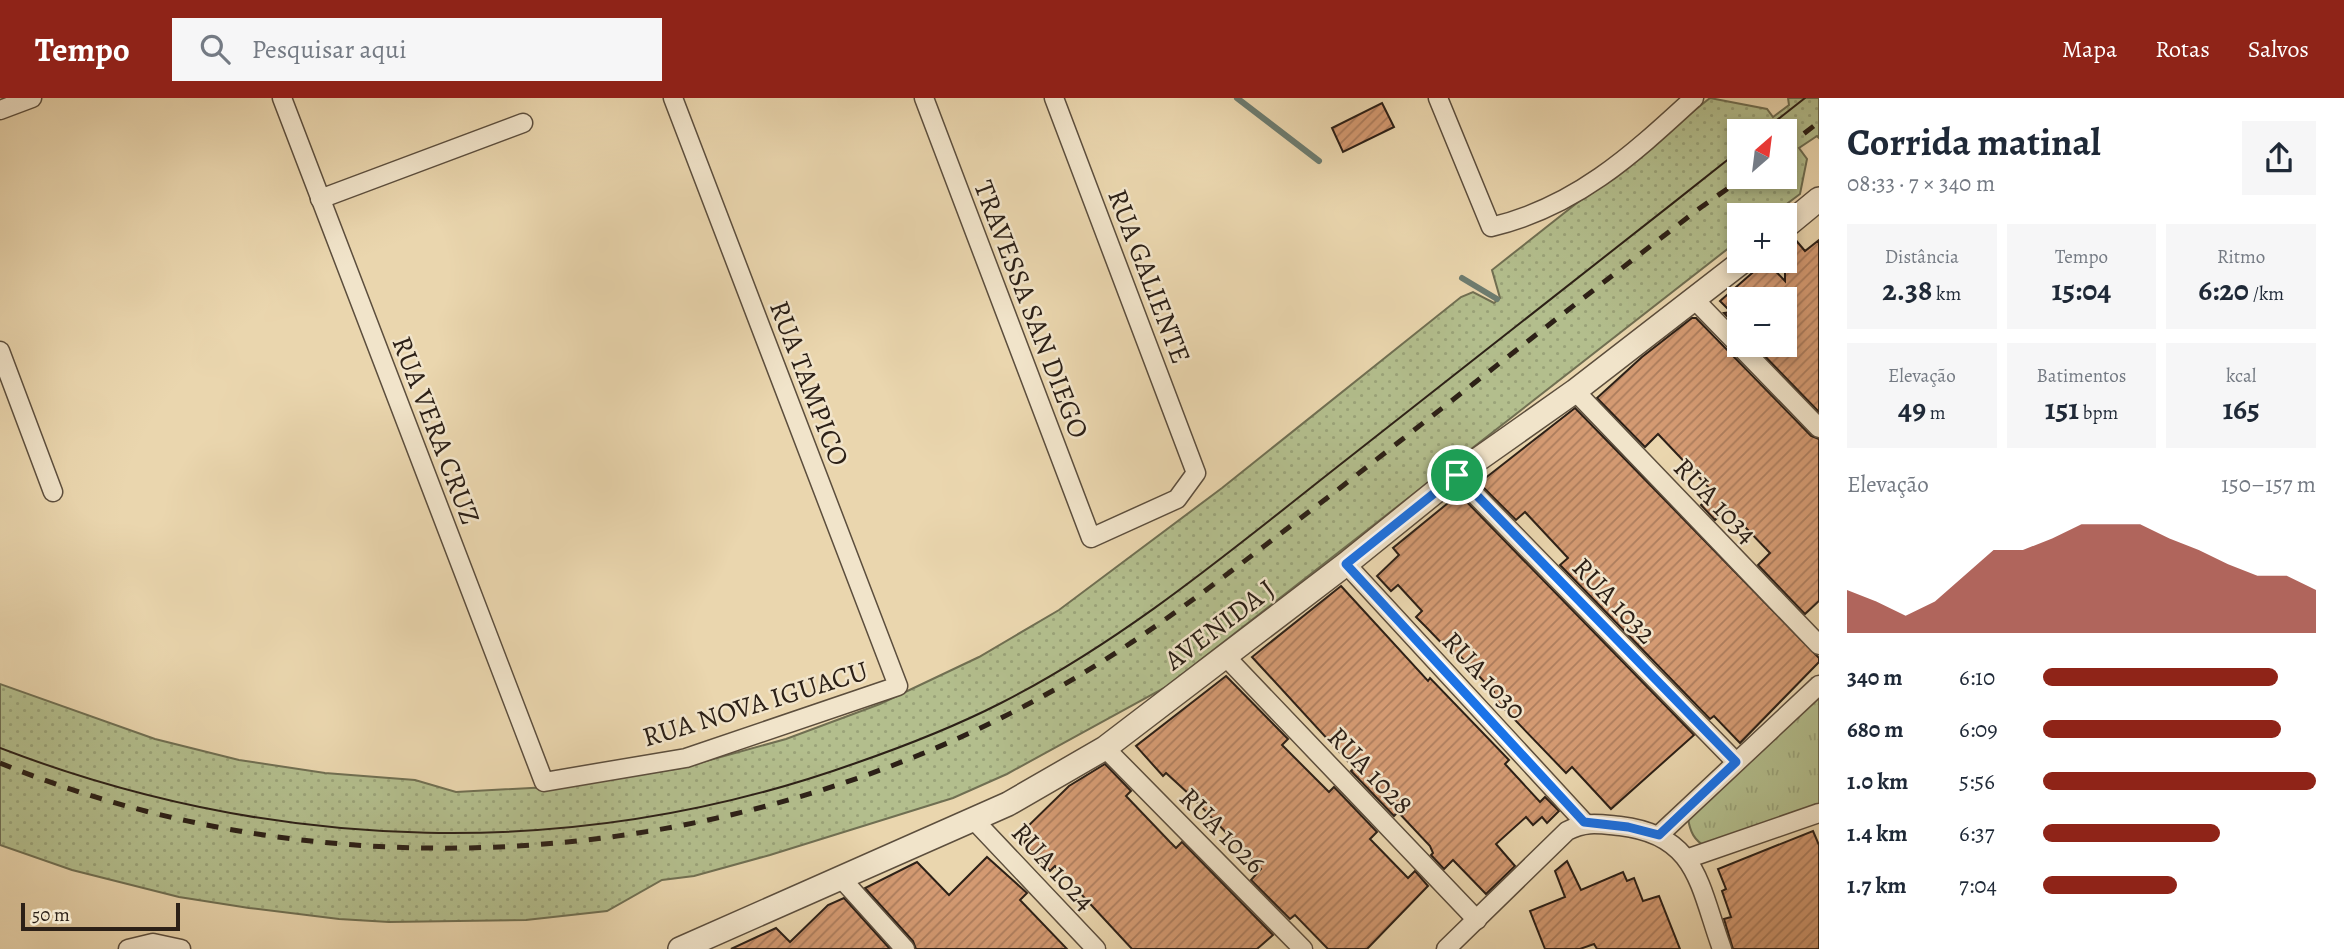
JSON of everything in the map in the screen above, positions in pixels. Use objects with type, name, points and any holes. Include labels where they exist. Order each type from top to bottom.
[{"type":"street","points":[[0,110],[32,98]]},
{"type":"street","name":"RUA VERA CRUZ","points":[[282,98],[544,782]]},
{"type":"street","name":"RUA TAMPICO","points":[[673,98],[898,686]]},
{"type":"street","name":"TRAVESSA SAN DIEGO","points":[[924,98],[1091,538],[1177,499],[1196,473]]},
{"type":"street","name":"RUA GALIENTE","points":[[1054,98],[1196,473]]},
{"type":"street","points":[[1438,98],[1491,227],[1519,220],[1596,183],[1694,98]]},
{"type":"street","points":[[320,199],[523,123]]},
{"type":"street","points":[[1797,220],[1815,210]]},
{"type":"street","name":"AVENIDA J","points":[[692,947],[839,877],[1009,804],[1105,748],[1346,564],[1457,475],[1575,391],[1728,273]]},
{"type":"street","points":[[1695,300],[1819,428]]},
{"type":"street","points":[[0,351],[53,492]]},
{"type":"street","name":"RUA 1034","points":[[1575,391],[1819,645]]},
{"type":"street","name":"RUA 1032","points":[[1457,475],[1736,762]]},
{"type":"street","name":"RUA 1030","points":[[1346,564],[1584,822]]},
{"type":"street","name":"RUA 1028","points":[[1226,657],[1477,920]]},
{"type":"street","points":[[1659,835],[1819,685]]},
{"type":"street","name":"RUA NOVA IGUACU","points":[[544,782],[686,758],[898,686]]},
{"type":"street","name":"RUA 1026","points":[[1105,748],[1303,949]]},
{"type":"street","points":[[1689,859],[1819,813]]},
{"type":"street","name":"RUA 1024","points":[[974,819],[1096,949]]},
{"type":"street","points":[[1446,949],[1567,831],[1584,822],[1628,827],[1659,835],[1689,859],[1722,949]]},
{"type":"street","points":[[839,877],[905,949]]},
{"type":"street","points":[[128,949],[153,943],[181,949]]},
{"type":"green space","points":[[1710,98],[1767,109],[1773,117],[1789,105],[1788,98],[1819,98],[1819,138],[1817,136],[1799,148],[1807,159],[1800,194],[1788,203],[1727,203],[1727,249],[1166,687],[1007,774],[953,798],[770,855],[694,876],[662,880],[607,911],[526,920],[389,922],[249,908],[179,897],[72,870],[0,845],[0,684],[155,739],[239,760],[325,773],[415,780],[456,792],[568,786],[681,768],[786,739],[880,704],[979,657],[1059,610],[1222,488],[1461,297],[1473,292],[1494,303],[1500,298],[1492,270]]},
{"type":"green space","points":[[1819,692],[1819,806],[1706,847],[1698,841],[1693,835],[1688,818]]},
{"type":"building","points":[[1382,103],[1394,127],[1343,152],[1332,128]]},
{"type":"building","points":[[1819,240],[1819,412],[1766,357],[1797,357],[1797,287],[1736,287],[1752,273],[1777,273],[1785,281],[1785,273],[1797,273],[1797,242],[1805,251]]},
{"type":"building","points":[[1727,295],[1727,308],[1720,301]]},
{"type":"building","points":[[1692,318],[1696,318],[1727,350],[1727,357],[1734,357],[1811,436],[1819,439],[1819,601],[1805,614],[1758,565],[1770,553],[1727,508],[1715,520],[1701,505],[1714,493],[1658,434],[1645,447],[1597,398],[1642,357]]},
{"type":"building","points":[[1575,408],[1819,658],[1819,662],[1740,743],[1714,716],[1710,719],[1560,565],[1568,558],[1525,512],[1516,520],[1479,483]]},
{"type":"building","points":[[1459,494],[1694,735],[1611,809],[1572,767],[1566,773],[1491,695],[1494,692],[1457,653],[1454,656],[1416,617],[1422,611],[1398,585],[1391,591],[1377,576],[1399,555],[1393,548]]},
{"type":"building","points":[[1341,586],[1428,681],[1430,678],[1509,760],[1505,764],[1540,802],[1545,797],[1559,811],[1547,823],[1542,817],[1533,825],[1526,817],[1496,844],[1515,866],[1486,894],[1453,860],[1444,869],[1431,855],[1433,853],[1430,846],[1398,812],[1394,816],[1351,771],[1354,768],[1252,657]]},
{"type":"building","points":[[1226,676],[1288,739],[1282,745],[1329,792],[1334,787],[1377,832],[1370,839],[1408,878],[1415,871],[1428,886],[1367,949],[1328,949],[1295,915],[1290,919],[1251,880],[1261,869],[1190,795],[1166,773],[1163,776],[1136,746]]},
{"type":"building","points":[[1105,764],[1131,791],[1126,796],[1170,842],[1176,848],[1182,842],[1273,935],[1257,949],[1132,949],[1055,866],[1050,871],[1023,843],[1030,837],[1024,830],[1069,786]]},
{"type":"building","points":[[1813,831],[1819,845],[1819,949],[1733,949],[1724,919],[1731,917],[1722,891],[1726,889],[1718,869]]},
{"type":"building","points":[[987,857],[1027,893],[1020,900],[1067,949],[916,949],[913,941],[865,888],[917,862],[949,895]]},
{"type":"building","points":[[1567,861],[1581,890],[1623,872],[1627,881],[1634,878],[1643,901],[1659,896],[1680,949],[1597,949],[1594,944],[1580,949],[1545,949],[1530,911],[1565,897],[1555,871]]},
{"type":"building","points":[[844,898],[890,949],[731,949],[776,928],[790,942],[828,905]]},
{"type":"waterway","points":[[1237,98],[1319,161]]},
{"type":"waterway","points":[[1462,278],[1497,299]]},
{"type":"tram line","points":[[1778,119],[1805,98]]},
{"type":"tram line","points":[[0,748],[105,783],[211,809],[318,826],[426,833],[535,830],[643,818],[750,795],[856,763],[929,736],[1001,703],[1047,678],[1136,621],[1221,558],[1727,160]]},
{"type":"railway","points":[[1797,139],[1819,122]]},
{"type":"railway","points":[[0,763],[132,808],[269,836],[407,848],[547,844],[685,825],[821,790],[951,741],[1075,678],[1108,658],[1269,543],[1727,189]]},
{"type":"route","points":[[1457,475],[1736,762],[1659,835],[1628,827],[1584,822],[1346,564],[1457,475]]}]
